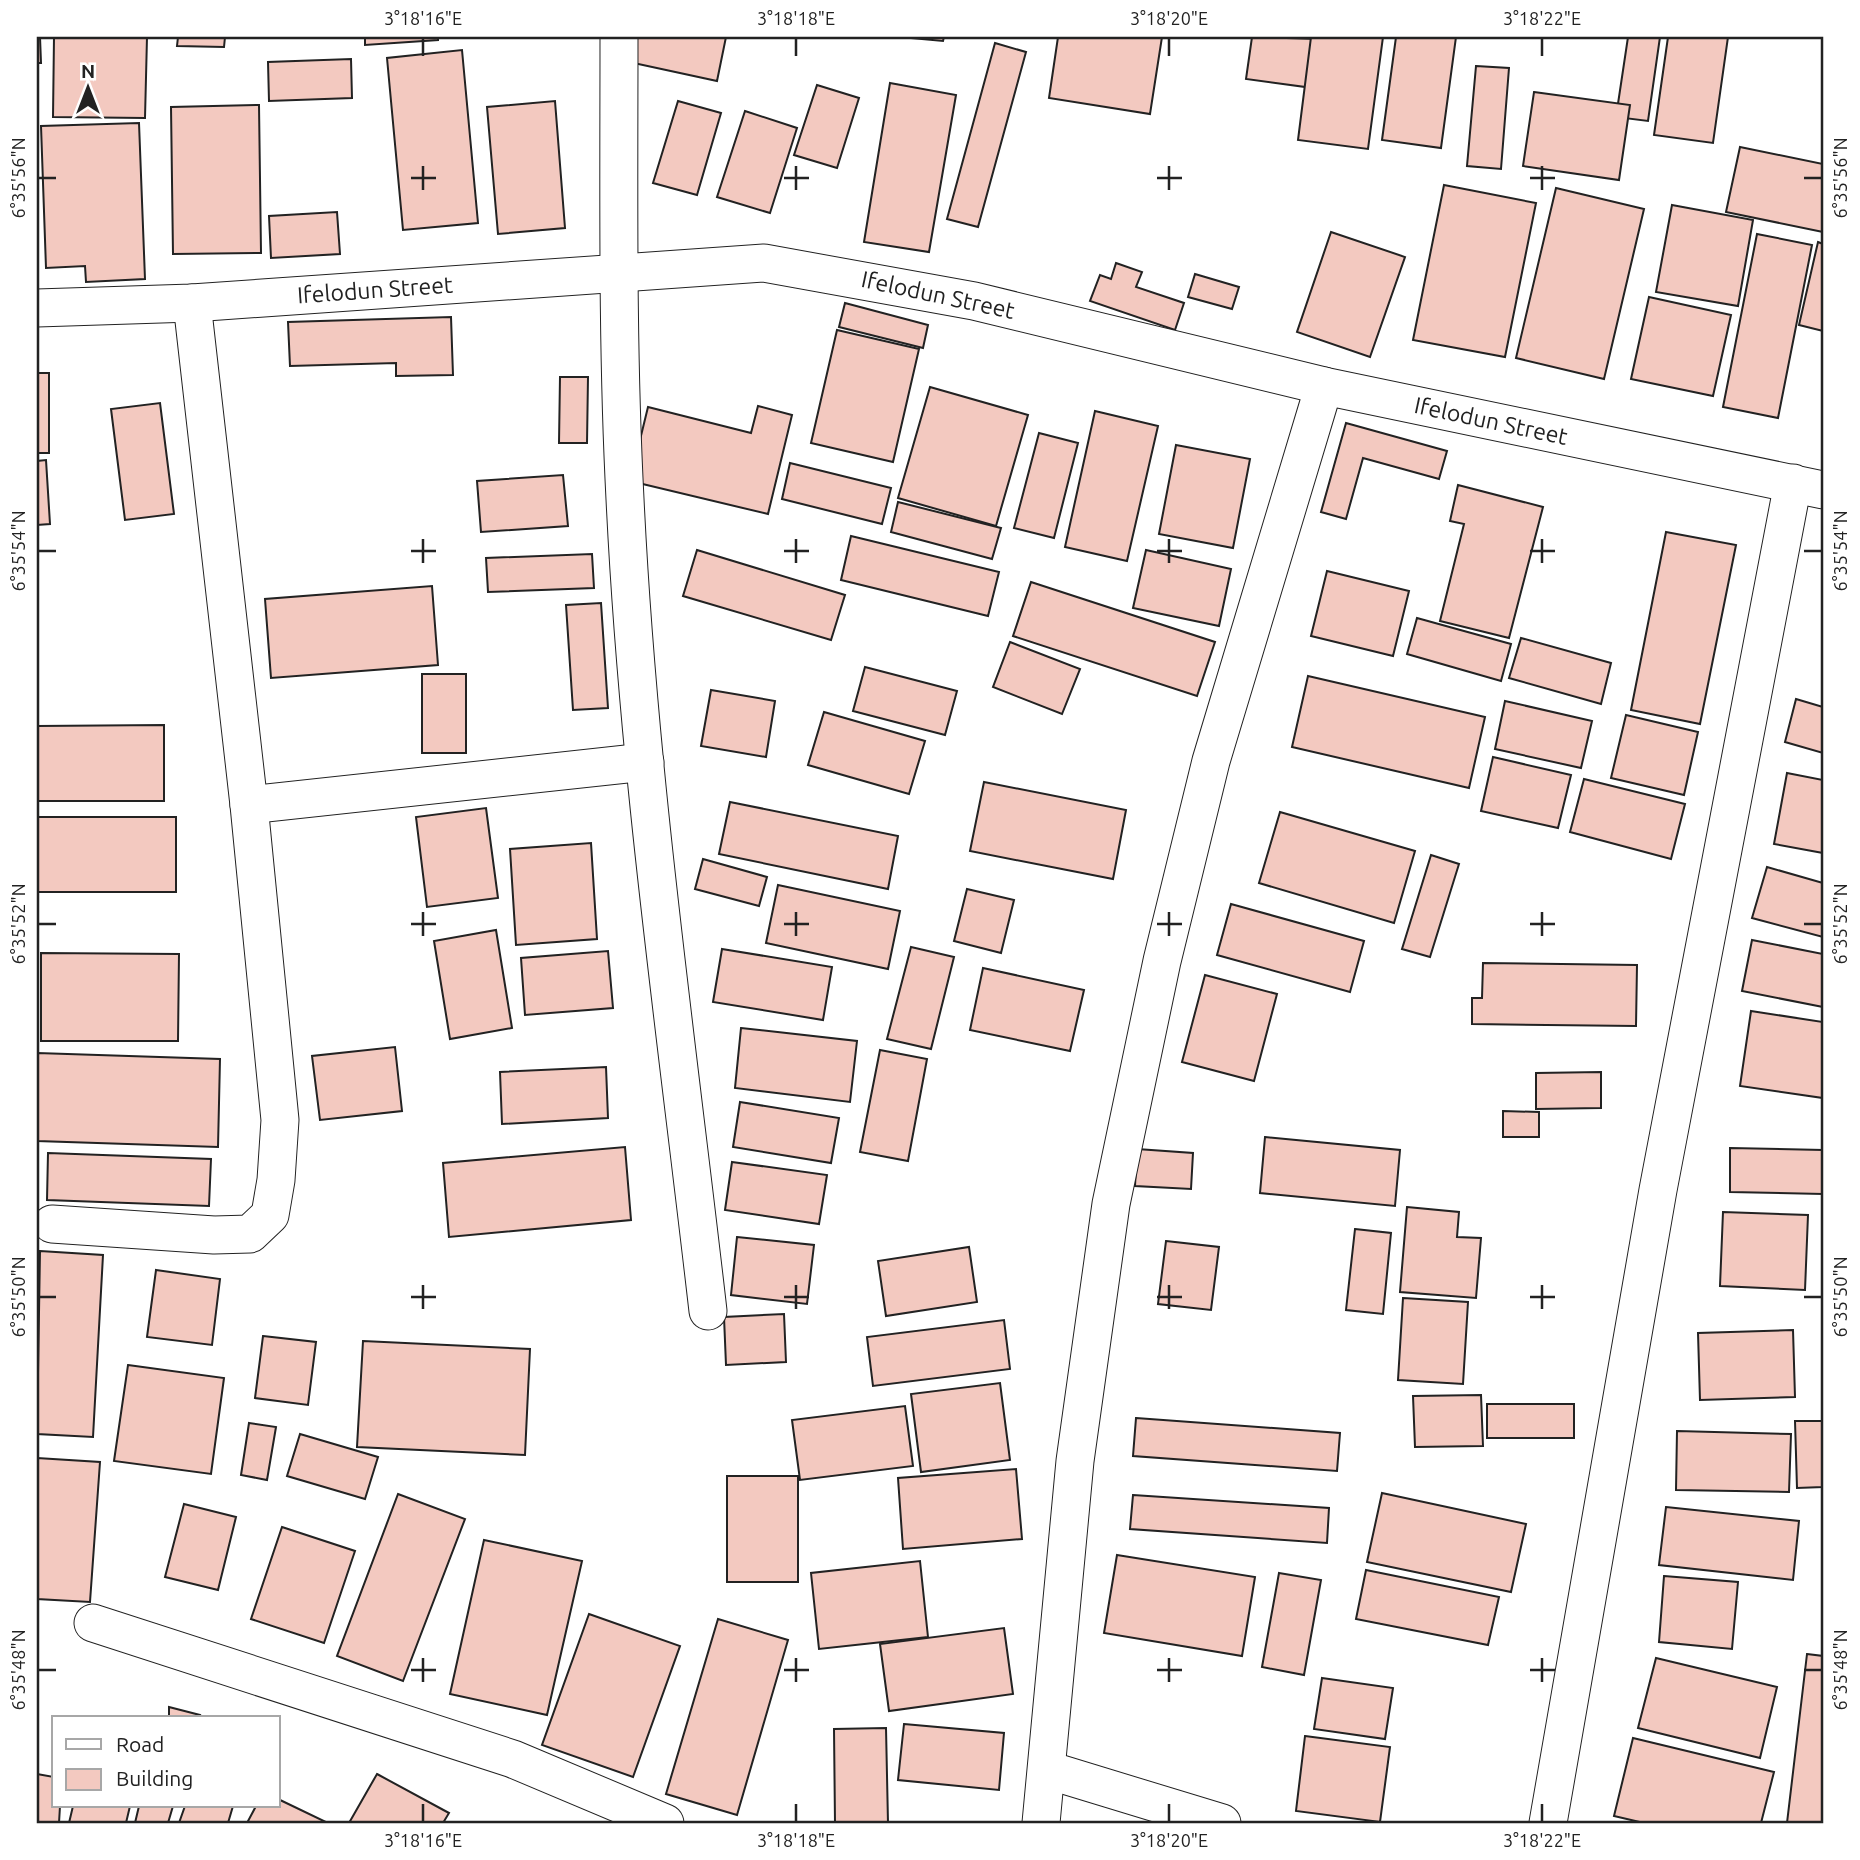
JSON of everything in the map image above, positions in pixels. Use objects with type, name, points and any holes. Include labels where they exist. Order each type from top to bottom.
[{"type":"street","points":[[619,37],[618,271],[625,500],[645,762],[708,1311]]},
{"type":"street","name":"Ifelodun Street","points":[[37,308],[192,303],[618,271],[764,263],[974,301],[1324,386],[1808,487]]},
{"type":"street","points":[[52,1224],[214,1235],[250,1234],[270,1215],[276,1180],[279,1120],[249,805],[192,303]]},
{"type":"street","points":[[1041,1823],[1075,1461],[1111,1204],[1162,961],[1211,761],[1324,386]]},
{"type":"street","points":[[1548,1823],[1661,1176],[1808,487]]},
{"type":"street","points":[[249,805],[645,762]]},
{"type":"street","points":[[93,1623],[513,1759],[665,1823]]},
{"type":"street","points":[[1048,1770],[1222,1823]]},
{"type":"building","points":[[37,37],[40,37],[41,63],[37,63]]},
{"type":"building","points":[[54,37],[147,37],[145,118],[53,117]]},
{"type":"building","points":[[178,37],[225,37],[224,47],[177,46]]},
{"type":"building","points":[[365,37],[438,37],[438,40],[365,45]]},
{"type":"building","points":[[635,37],[726,37],[717,81],[629,62]]},
{"type":"building","points":[[900,37],[944,37],[943,41]]},
{"type":"building","points":[[1058,37],[1162,37],[1150,114],[1049,98]]},
{"type":"building","points":[[1252,37],[1319,39],[1313,88],[1246,79]]},
{"type":"building","points":[[1311,37],[1383,37],[1368,149],[1298,140]]},
{"type":"building","points":[[1396,37],[1456,37],[1441,148],[1382,140]]},
{"type":"building","points":[[1628,37],[1660,37],[1648,121],[1616,117]]},
{"type":"building","points":[[1668,37],[1728,37],[1713,143],[1654,135]]},
{"type":"building","points":[[995,43],[1026,52],[978,227],[947,219]]},
{"type":"building","points":[[462,50],[478,223],[403,230],[387,58]]},
{"type":"building","points":[[351,59],[352,98],[269,101],[268,62]]},
{"type":"building","points":[[1476,66],[1509,68],[1501,169],[1467,166]]},
{"type":"building","points":[[890,83],[956,95],[929,252],[864,242]]},
{"type":"building","points":[[817,85],[859,98],[837,168],[794,155]]},
{"type":"building","points":[[1534,92],[1630,105],[1619,180],[1523,166]]},
{"type":"building","points":[[555,101],[565,228],[498,234],[487,107]]},
{"type":"building","points":[[678,101],[721,113],[697,195],[653,183]]},
{"type":"building","points":[[259,105],[261,253],[173,254],[171,107]]},
{"type":"building","points":[[745,111],[797,128],[770,213],[717,197]]},
{"type":"building","points":[[139,123],[145,279],[86,282],[85,266],[46,268],[41,126]]},
{"type":"building","points":[[1740,147],[1823,164],[1823,232],[1726,212]]},
{"type":"building","points":[[1444,185],[1536,203],[1505,357],[1413,340]]},
{"type":"building","points":[[1556,188],[1644,209],[1604,379],[1516,358]]},
{"type":"building","points":[[1672,205],[1753,220],[1738,306],[1656,292]]},
{"type":"building","points":[[337,212],[340,254],[271,258],[269,216]]},
{"type":"building","points":[[1331,232],[1405,257],[1370,357],[1297,332]]},
{"type":"building","points":[[1757,234],[1812,245],[1778,418],[1723,407]]},
{"type":"building","points":[[1818,242],[1823,244],[1823,331],[1799,325]]},
{"type":"building","points":[[1116,263],[1142,272],[1136,287],[1184,303],[1175,330],[1090,301],[1100,275],[1111,279]]},
{"type":"building","points":[[1195,274],[1239,287],[1232,309],[1188,297]]},
{"type":"building","points":[[1649,297],[1731,315],[1713,396],[1631,379]]},
{"type":"building","points":[[845,303],[928,325],[923,348],[839,327]]},
{"type":"building","points":[[451,317],[453,375],[396,376],[396,363],[290,366],[288,322]]},
{"type":"building","points":[[837,330],[919,349],[893,462],[811,443]]},
{"type":"building","points":[[37,373],[49,373],[49,453],[37,453]]},
{"type":"building","points":[[560,377],[588,377],[587,443],[559,443]]},
{"type":"building","points":[[930,387],[1028,415],[996,526],[898,498]]},
{"type":"building","points":[[160,403],[174,514],[125,520],[111,409]]},
{"type":"building","points":[[758,406],[792,415],[768,514],[630,481],[648,407],[751,433]]},
{"type":"building","points":[[1095,411],[1158,426],[1127,561],[1065,547]]},
{"type":"building","points":[[1346,423],[1447,451],[1439,479],[1363,458],[1346,519],[1321,512]]},
{"type":"building","points":[[1039,433],[1078,443],[1054,538],[1014,528]]},
{"type":"building","points":[[1176,445],[1250,459],[1233,548],[1159,534]]},
{"type":"building","points":[[46,460],[50,524],[37,525],[37,461]]},
{"type":"building","points":[[790,463],[891,488],[882,524],[782,499]]},
{"type":"building","points":[[563,475],[568,526],[481,532],[477,481]]},
{"type":"building","points":[[1458,485],[1543,507],[1509,638],[1440,621],[1464,524],[1450,521]]},
{"type":"building","points":[[898,502],[1001,528],[992,559],[891,532]]},
{"type":"building","points":[[1666,532],[1736,545],[1700,724],[1631,710]]},
{"type":"building","points":[[851,536],[999,572],[988,616],[841,580]]},
{"type":"building","points":[[697,550],[845,595],[831,640],[683,596]]},
{"type":"building","points":[[1146,550],[1231,569],[1219,626],[1133,608]]},
{"type":"building","points":[[592,554],[594,588],[488,592],[486,558]]},
{"type":"building","points":[[1327,571],[1409,591],[1393,656],[1311,636]]},
{"type":"building","points":[[1031,582],[1215,642],[1197,696],[1013,636]]},
{"type":"building","points":[[432,586],[438,665],[271,678],[265,599]]},
{"type":"building","points":[[601,603],[608,708],[573,710],[566,605]]},
{"type":"building","points":[[1417,618],[1511,644],[1501,681],[1407,654]]},
{"type":"building","points":[[1521,638],[1611,663],[1601,704],[1509,678]]},
{"type":"building","points":[[1010,642],[1080,669],[1062,714],[993,687]]},
{"type":"building","points":[[865,667],[957,691],[945,735],[853,711]]},
{"type":"building","points":[[422,674],[466,674],[466,753],[422,753]]},
{"type":"building","points":[[1308,676],[1485,717],[1469,788],[1292,747]]},
{"type":"building","points":[[711,690],[775,701],[766,757],[701,746]]},
{"type":"building","points":[[1796,699],[1823,707],[1823,753],[1785,742]]},
{"type":"building","points":[[1505,701],[1592,721],[1581,768],[1495,749]]},
{"type":"building","points":[[824,712],[925,741],[909,794],[808,765]]},
{"type":"building","points":[[1626,715],[1698,732],[1684,795],[1611,778]]},
{"type":"building","points":[[164,725],[164,801],[37,801],[37,726]]},
{"type":"building","points":[[1493,757],[1571,775],[1558,828],[1481,811]]},
{"type":"building","points":[[1787,773],[1823,780],[1823,853],[1774,844]]},
{"type":"building","points":[[1584,779],[1685,804],[1671,859],[1570,832]]},
{"type":"building","points":[[984,782],[1126,810],[1113,879],[970,851]]},
{"type":"building","points":[[730,802],[898,836],[888,889],[719,854]]},
{"type":"building","points":[[486,808],[498,898],[427,907],[416,817]]},
{"type":"building","points":[[1280,812],[1415,851],[1394,923],[1259,883]]},
{"type":"building","points":[[37,817],[176,817],[176,892],[37,892]]},
{"type":"building","points":[[591,843],[597,939],[516,945],[510,849]]},
{"type":"building","points":[[1431,855],[1459,864],[1430,957],[1402,949]]},
{"type":"building","points":[[703,859],[767,877],[759,906],[695,889]]},
{"type":"building","points":[[1767,867],[1823,883],[1823,937],[1752,918]]},
{"type":"building","points":[[778,885],[900,911],[888,969],[766,943]]},
{"type":"building","points":[[967,889],[1014,900],[1001,953],[954,941]]},
{"type":"building","points":[[1231,904],[1364,941],[1350,992],[1217,955]]},
{"type":"building","points":[[496,930],[512,1028],[450,1039],[434,941]]},
{"type":"building","points":[[1752,940],[1823,954],[1823,1007],[1742,991]]},
{"type":"building","points":[[911,947],[954,957],[931,1049],[887,1039]]},
{"type":"building","points":[[722,949],[832,967],[823,1020],[713,1002]]},
{"type":"building","points":[[608,951],[613,1008],[525,1015],[521,958]]},
{"type":"building","points":[[41,953],[179,954],[178,1041],[41,1041]]},
{"type":"building","points":[[1483,963],[1637,965],[1636,1026],[1472,1024],[1472,998],[1482,998]]},
{"type":"building","points":[[983,968],[1084,990],[1070,1051],[970,1030]]},
{"type":"building","points":[[1205,975],[1277,994],[1254,1081],[1182,1062]]},
{"type":"building","points":[[1751,1011],[1823,1022],[1823,1098],[1740,1086]]},
{"type":"building","points":[[741,1028],[857,1041],[850,1102],[735,1088]]},
{"type":"building","points":[[395,1047],[402,1111],[320,1120],[312,1056]]},
{"type":"building","points":[[880,1050],[927,1059],[908,1161],[860,1152]]},
{"type":"building","points":[[37,1053],[220,1059],[218,1147],[37,1141]]},
{"type":"building","points":[[606,1067],[608,1118],[502,1124],[500,1072]]},
{"type":"building","points":[[1601,1072],[1601,1108],[1536,1109],[1536,1073]]},
{"type":"building","points":[[740,1102],[839,1118],[831,1163],[733,1147]]},
{"type":"building","points":[[1503,1111],[1539,1112],[1539,1137],[1503,1137]]},
{"type":"building","points":[[1265,1137],[1400,1150],[1395,1206],[1260,1193]]},
{"type":"building","points":[[625,1147],[631,1220],[449,1237],[443,1163]]},
{"type":"building","points":[[1730,1148],[1823,1150],[1823,1194],[1730,1192]]},
{"type":"building","points":[[1137,1149],[1193,1153],[1191,1189],[1135,1186]]},
{"type":"building","points":[[48,1153],[211,1159],[209,1206],[47,1200]]},
{"type":"building","points":[[732,1162],[827,1175],[819,1224],[725,1210]]},
{"type":"building","points":[[1407,1207],[1459,1212],[1457,1237],[1481,1238],[1476,1298],[1400,1292]]},
{"type":"building","points":[[1723,1212],[1808,1215],[1805,1290],[1720,1286]]},
{"type":"building","points":[[1355,1229],[1391,1233],[1383,1314],[1346,1310]]},
{"type":"building","points":[[737,1237],[814,1245],[807,1304],[731,1295]]},
{"type":"building","points":[[1166,1241],[1219,1247],[1211,1310],[1158,1304]]},
{"type":"building","points":[[969,1247],[977,1302],[886,1316],[878,1261]]},
{"type":"building","points":[[40,1251],[103,1255],[93,1437],[37,1434]]},
{"type":"building","points":[[156,1270],[220,1279],[212,1345],[147,1337]]},
{"type":"building","points":[[1403,1298],[1468,1302],[1463,1384],[1398,1380]]},
{"type":"building","points":[[784,1314],[786,1362],[726,1365],[724,1317]]},
{"type":"building","points":[[1004,1320],[1010,1369],[873,1386],[867,1337]]},
{"type":"building","points":[[1793,1330],[1795,1397],[1700,1400],[1698,1333]]},
{"type":"building","points":[[263,1336],[316,1342],[308,1405],[255,1398]]},
{"type":"building","points":[[363,1341],[530,1349],[525,1455],[357,1447]]},
{"type":"building","points":[[128,1365],[224,1378],[211,1474],[114,1461]]},
{"type":"building","points":[[1000,1383],[1010,1460],[921,1472],[911,1394]]},
{"type":"building","points":[[1481,1395],[1483,1446],[1415,1447],[1413,1396]]},
{"type":"building","points":[[1487,1404],[1574,1404],[1574,1438],[1487,1438]]},
{"type":"building","points":[[905,1406],[913,1466],[800,1480],[792,1420]]},
{"type":"building","points":[[1136,1418],[1340,1433],[1337,1471],[1133,1456]]},
{"type":"building","points":[[1795,1421],[1823,1421],[1823,1487],[1797,1488]]},
{"type":"building","points":[[249,1423],[276,1427],[267,1480],[241,1475]]},
{"type":"building","points":[[1677,1431],[1791,1434],[1789,1492],[1676,1490]]},
{"type":"building","points":[[300,1434],[378,1457],[365,1499],[287,1476]]},
{"type":"building","points":[[37,1458],[100,1462],[90,1602],[37,1599]]},
{"type":"building","points":[[1016,1469],[1022,1539],[903,1549],[898,1478]]},
{"type":"building","points":[[727,1476],[798,1476],[798,1582],[727,1582]]},
{"type":"building","points":[[1382,1493],[1526,1524],[1511,1592],[1367,1562]]},
{"type":"building","points":[[398,1494],[465,1519],[403,1681],[337,1656]]},
{"type":"building","points":[[1133,1495],[1329,1508],[1327,1543],[1130,1529]]},
{"type":"building","points":[[184,1504],[236,1517],[218,1590],[165,1577]]},
{"type":"building","points":[[1666,1507],[1799,1521],[1793,1580],[1659,1565]]},
{"type":"building","points":[[282,1527],[355,1551],[324,1643],[251,1619]]},
{"type":"building","points":[[484,1540],[582,1561],[547,1715],[450,1694]]},
{"type":"building","points":[[1117,1555],[1255,1577],[1242,1656],[1104,1633]]},
{"type":"building","points":[[920,1561],[928,1637],[819,1649],[811,1573]]},
{"type":"building","points":[[1366,1570],[1499,1597],[1488,1645],[1356,1619]]},
{"type":"building","points":[[1279,1573],[1321,1580],[1304,1675],[1262,1667]]},
{"type":"building","points":[[1664,1576],[1738,1582],[1732,1649],[1659,1642]]},
{"type":"building","points":[[589,1614],[680,1646],[633,1777],[542,1745]]},
{"type":"building","points":[[718,1619],[788,1640],[737,1815],[666,1794]]},
{"type":"building","points":[[1004,1628],[1013,1694],[889,1711],[880,1644]]},
{"type":"building","points":[[1807,1654],[1823,1656],[1823,1823],[1787,1823]]},
{"type":"building","points":[[1656,1658],[1777,1687],[1760,1758],[1638,1728]]},
{"type":"building","points":[[1322,1678],[1393,1688],[1385,1739],[1314,1729]]},
{"type":"building","points":[[169,1707],[200,1715],[200,1716],[169,1716]]},
{"type":"building","points":[[904,1724],[1004,1733],[999,1790],[898,1780]]},
{"type":"building","points":[[886,1728],[888,1823],[835,1823],[834,1729]]},
{"type":"building","points":[[1305,1736],[1390,1747],[1380,1822],[1296,1811]]},
{"type":"building","points":[[1633,1738],[1774,1772],[1761,1823],[1644,1823],[1614,1816]]},
{"type":"building","points":[[37,1774],[52,1777],[52,1808],[60,1808],[59,1823],[37,1823]]},
{"type":"building","points":[[377,1774],[449,1813],[443,1823],[349,1823]]},
{"type":"building","points":[[280,1800],[326,1822],[325,1823],[247,1823],[255,1808],[280,1808]]},
{"type":"building","points":[[73,1808],[130,1808],[126,1823],[69,1823]]},
{"type":"building","points":[[139,1808],[172,1808],[168,1823],[135,1823]]},
{"type":"building","points":[[184,1808],[232,1808],[228,1823],[179,1823]]}]
